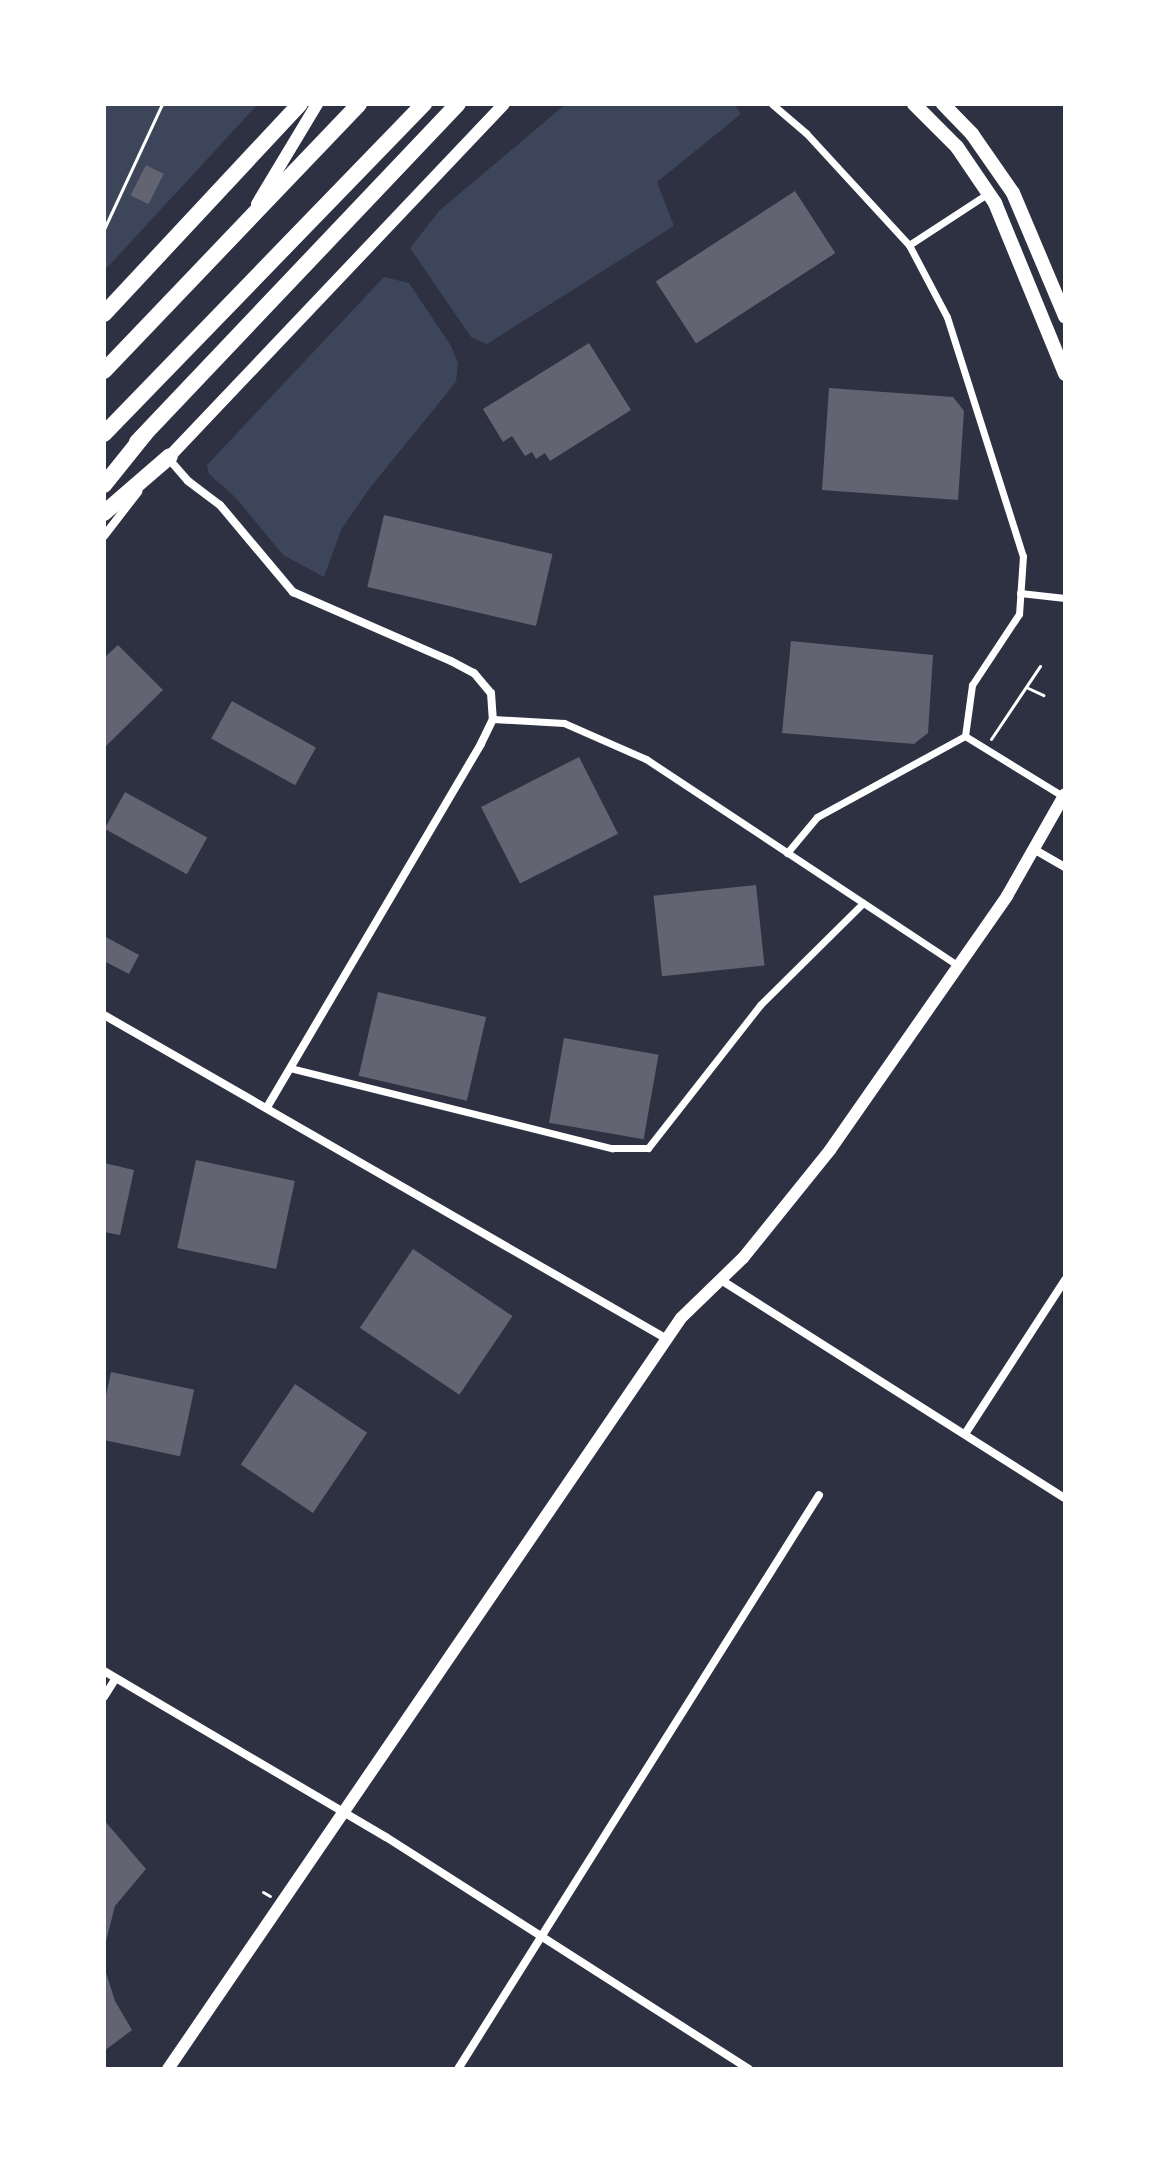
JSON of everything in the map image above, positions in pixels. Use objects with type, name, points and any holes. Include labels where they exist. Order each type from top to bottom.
[{"type":"main road","points":[[104,314],[300,104]]},
{"type":"main road","points":[[104,371],[361,104]]},
{"type":"main road","points":[[104,441],[423,104]]},
{"type":"main road","points":[[104,434],[423,104]]},
{"type":"main road","points":[[104,478],[458,104]]},
{"type":"main road","points":[[914,104],[957,147],[988,193],[1016,245],[1065,374]]},
{"type":"main road","points":[[943,104],[972,134],[1013,193],[1065,316]]},
{"type":"main road","points":[[104,485],[145,434]]},
{"type":"main road","points":[[104,513],[170,456]]},
{"type":"street","points":[[229,247],[317,104]]},
{"type":"street","points":[[104,381],[361,104]]},
{"type":"street","points":[[104,536],[170,456],[504,104]]},
{"type":"street","points":[[772,104],[806,133],[909,245],[947,317],[1006,498],[1023,556],[1019,614],[972,685],[965,736]]},
{"type":"street","points":[[909,245],[988,193]]},
{"type":"street","points":[[170,456],[188,481],[220,505],[293,592],[474,673],[491,693],[493,719],[267,1107]]},
{"type":"street","points":[[1020,593],[1065,598]]},
{"type":"street","points":[[493,719],[564,723],[646,759],[956,964]]},
{"type":"street","points":[[168,2069],[339,1814],[667,1339],[830,1150],[1037,851],[1064,796],[965,736]]},
{"type":"street","points":[[787,853],[817,817],[965,736]]},
{"type":"street","points":[[1037,851],[1065,867]]},
{"type":"street","points":[[290,1068],[612,1148],[648,1148],[760,1005],[863,903]]},
{"type":"street","points":[[104,1015],[667,1339]]},
{"type":"street","points":[[721,1280],[1065,1498]]},
{"type":"street","points":[[965,1434],[1065,1280]]},
{"type":"street","points":[[458,2069],[542,1941],[819,1495]]},
{"type":"street","points":[[104,1671],[339,1814],[386,1837],[542,1941],[749,2069]]},
{"type":"street","points":[[104,1697],[116,1678]]},
{"type":"path","points":[[104,229],[162,104]]},
{"type":"path","points":[[984,748],[1028,688],[1040,666]]},
{"type":"path","points":[[1028,688],[1043,695]]},
{"type":"shaded area","points":[[104,104],[258,104],[104,271]]},
{"type":"shaded area","points":[[566,104],[734,104],[741,114],[657,182],[674,226],[487,344],[471,337],[410,248],[440,210]]},
{"type":"shaded area","points":[[384,277],[409,283],[451,346],[458,363],[456,382],[369,489],[341,530],[324,577],[283,555],[236,498],[209,474],[207,465]]},
{"type":"building","points":[[146,165],[164,174],[148,204],[131,195]]},
{"type":"building","points":[[795,191],[835,253],[696,343],[656,281]]},
{"type":"building","points":[[589,343],[631,410],[550,461],[545,453],[536,459],[532,452],[525,456],[512,436],[503,442],[483,409]]},
{"type":"building","points":[[829,388],[953,397],[964,411],[958,500],[822,490]]},
{"type":"building","points":[[384,515],[553,554],[536,626],[367,587]]},
{"type":"building","points":[[791,641],[933,655],[928,733],[914,744],[782,733]]},
{"type":"building","points":[[118,645],[163,690],[104,748],[104,658]]},
{"type":"building","points":[[232,701],[316,748],[295,785],[211,739]]},
{"type":"building","points":[[579,757],[618,834],[520,884],[481,807]]},
{"type":"building","points":[[125,792],[207,838],[187,874],[105,829]]},
{"type":"building","points":[[756,885],[764,966],[662,976],[654,896]]},
{"type":"building","points":[[104,936],[139,955],[129,974],[104,961]]},
{"type":"building","points":[[378,992],[486,1017],[467,1101],[359,1076]]},
{"type":"building","points":[[564,1038],[659,1055],[644,1139],[549,1123]]},
{"type":"building","points":[[196,1160],[295,1181],[276,1269],[177,1248]]},
{"type":"building","points":[[104,1163],[134,1170],[120,1235],[104,1232]]},
{"type":"building","points":[[413,1249],[512,1316],[459,1395],[360,1328]]},
{"type":"building","points":[[111,1372],[194,1390],[180,1456],[104,1440],[104,1405]]},
{"type":"building","points":[[295,1384],[367,1433],[313,1513],[241,1464]]},
{"type":"building","points":[[104,1820],[146,1869],[115,1906],[106,1941]]},
{"type":"building","points":[[104,1966],[115,2001],[132,2030],[104,2051]]}]
